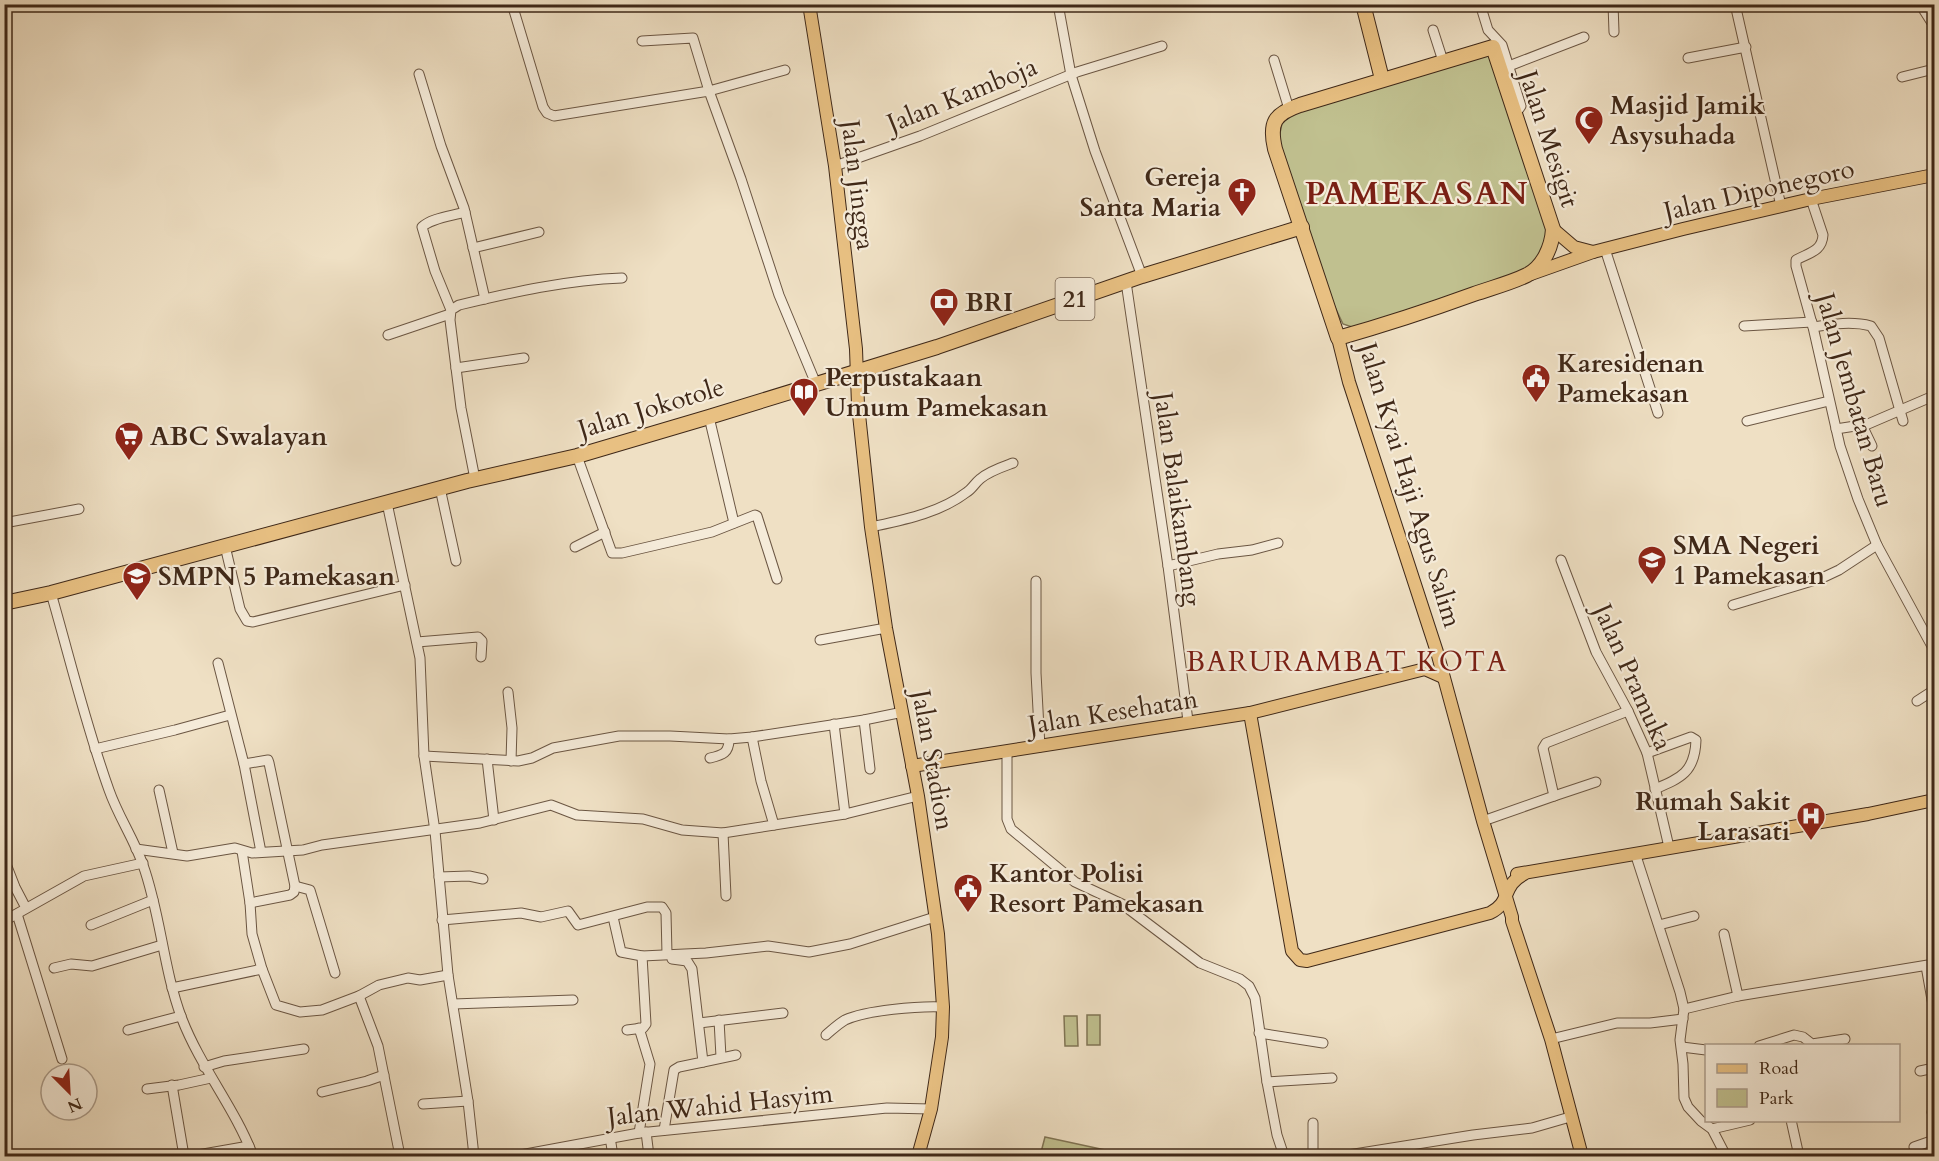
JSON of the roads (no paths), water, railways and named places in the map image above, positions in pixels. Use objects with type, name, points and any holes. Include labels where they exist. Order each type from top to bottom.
[{"type":"highway","points":[[1363,4],[1382,79]]},
{"type":"highway","name":"Jalan Mesigit","points":[[1289,108],[1443,62],[1496,43],[1513,111],[1553,229],[1548,251],[1540,264],[1527,275]]},
{"type":"highway","name":"Jalan Kyai Haji Agus Salim","points":[[1289,108],[1272,125],[1272,134],[1338,338]]},
{"type":"highway","name":"Jalan Jokotole","points":[[4,603],[51,593],[478,478],[577,456],[937,347],[1142,276],[1302,227]]},
{"type":"highway","points":[[1338,338],[1527,275]]},
{"type":"main road","name":"Jalan Jingga","points":[[809,4],[835,166],[856,349],[852,373]]},
{"type":"main road","name":"Jalan Diponegoro","points":[[1527,275],[1599,250],[1683,229],[1811,199],[1935,175]]},
{"type":"main road","points":[[1553,229],[1574,247],[1599,250]]},
{"type":"main road","name":"Jalan Kyai Haji Agus Salim","points":[[1338,338],[1349,382],[1437,651],[1495,863],[1551,1039],[1582,1156]]},
{"type":"main road","name":"Jalan Stadion","points":[[852,373],[858,405],[879,585],[918,796],[936,917],[943,1007],[942,1036],[931,1109],[918,1156]]},
{"type":"main road","points":[[1437,651],[1425,669],[1443,677]]},
{"type":"main road","name":"Jalan Kesehatan","points":[[912,766],[1250,713],[1425,669]]},
{"type":"main road","points":[[1250,713],[1292,951],[1294,956],[1300,960],[1307,961],[1490,913],[1501,906],[1511,883],[1524,874]]},
{"type":"main road","points":[[1495,863],[1508,873],[1524,874],[1868,814],[1935,800]]},
{"type":"main road","points":[[1490,913],[1504,914],[1512,921]]},
{"type":"street","points":[[512,4],[543,107],[554,116],[709,91],[785,70]]},
{"type":"street","points":[[1058,4],[1071,75],[1095,152],[1142,276]]},
{"type":"street","points":[[1480,4],[1485,23],[1509,66],[1521,106],[1513,111]]},
{"type":"street","points":[[1614,4],[1614,32]]},
{"type":"street","points":[[1735,4],[1781,206]]},
{"type":"street","points":[[1920,4],[1935,26]]},
{"type":"street","points":[[1434,30],[1443,62]]},
{"type":"street","points":[[1509,66],[1584,37]]},
{"type":"street","points":[[642,41],[693,38],[779,295],[816,384]]},
{"type":"street","name":"Jalan Kamboja","points":[[835,166],[920,136],[1071,75],[1162,46]]},
{"type":"street","points":[[1688,58],[1710,52],[1746,48]]},
{"type":"street","points":[[1274,60],[1289,108]]},
{"type":"street","points":[[1902,77],[1935,69]]},
{"type":"street","points":[[419,74],[465,212],[485,299]]},
{"type":"street","name":"Jalan Jembatan Baru","points":[[1811,199],[1823,241],[1815,251],[1796,261],[1836,429],[1868,525],[1935,650]]},
{"type":"street","points":[[465,212],[426,223],[422,227],[435,271],[454,309],[460,368],[461,408],[478,478]]},
{"type":"street","points":[[473,248],[539,232]]},
{"type":"street","points":[[1599,250],[1658,413]]},
{"type":"street","points":[[388,335],[485,299],[584,279],[622,278]]},
{"type":"street","name":"Jalan Balaikambang","points":[[1126,282],[1168,566],[1188,722]]},
{"type":"street","points":[[1744,326],[1838,323],[1871,326],[1879,338],[1903,421]]},
{"type":"street","points":[[460,368],[524,358]]},
{"type":"street","points":[[1836,429],[1862,425],[1931,397]]},
{"type":"street","points":[[1747,421],[1829,401]]},
{"type":"street","points":[[709,417],[735,524]]},
{"type":"street","points":[[1862,425],[1872,446]]},
{"type":"street","points":[[577,456],[608,545],[615,555],[688,538],[735,524],[752,515],[757,516],[777,579]]},
{"type":"street","points":[[871,527],[904,519],[942,505],[967,492],[995,469],[1013,463]]},
{"type":"street","points":[[440,488],[456,561]]},
{"type":"street","points":[[387,503],[417,642],[422,677],[424,756],[435,831],[448,975],[468,1101],[474,1156]]},
{"type":"street","points":[[4,523],[79,509]]},
{"type":"street","points":[[574,547],[605,532]]},
{"type":"street","points":[[1168,566],[1278,543]]},
{"type":"street","points":[[1739,603],[1822,578],[1839,570],[1877,545]]},
{"type":"street","points":[[225,546],[240,609],[247,621],[253,622],[405,585]]},
{"type":"street","name":"Jalan Pramuka","points":[[1561,560],[1596,652],[1628,711],[1647,753],[1669,847]]},
{"type":"street","points":[[1036,581],[1036,674],[1040,747]]},
{"type":"street","points":[[51,593],[95,749],[110,792],[143,863],[181,1016],[204,1067],[234,1114],[253,1156]]},
{"type":"street","points":[[820,640],[886,628]]},
{"type":"street","points":[[417,642],[478,637],[482,641],[481,657]]},
{"type":"street","points":[[218,663],[244,764],[261,852]]},
{"type":"street","points":[[1917,701],[1935,690]]},
{"type":"street","points":[[508,692],[512,728],[511,761]]},
{"type":"street","points":[[1554,796],[1544,748],[1545,743],[1628,711]]},
{"type":"street","points":[[424,756],[511,761],[532,758],[553,748],[619,736],[729,739],[864,720],[903,712]]},
{"type":"street","points":[[95,749],[230,715]]},
{"type":"street","points":[[864,720],[870,769]]},
{"type":"street","points":[[834,724],[845,814]]},
{"type":"street","points":[[752,737],[761,782],[774,825]]},
{"type":"street","points":[[1647,753],[1691,737],[1696,740],[1696,749],[1688,769],[1682,776],[1655,789]]},
{"type":"street","points":[[710,758],[728,751],[729,739]]},
{"type":"street","points":[[998,753],[1007,819],[1011,829],[1075,882],[1122,904],[1200,963],[1240,979],[1249,986],[1256,998],[1267,1082],[1277,1135],[1284,1156]]},
{"type":"street","points":[[244,764],[263,759],[268,760],[295,886],[290,896],[250,903]]},
{"type":"street","points":[[487,759],[494,820]]},
{"type":"street","points":[[1483,820],[1596,782]]},
{"type":"street","points":[[159,790],[173,853]]},
{"type":"street","points":[[136,849],[187,856],[235,848],[252,853],[303,850],[356,840],[435,831],[494,820],[551,805],[577,815],[643,819],[682,830],[723,833],[845,814],[918,796]]},
{"type":"street","points":[[723,833],[726,896]]},
{"type":"street","points":[[242,850],[252,934],[261,969],[276,1005],[300,1012],[314,1011],[335,1006],[379,985],[408,978],[420,980],[448,975]]},
{"type":"street","points":[[1635,853],[1659,925],[1683,1014],[1680,1040],[1684,1098],[1688,1107],[1712,1129],[1726,1156]]},
{"type":"street","points":[[4,859],[26,908]]},
{"type":"street","points":[[4,921],[84,876],[143,863]]},
{"type":"street","points":[[439,877],[469,876],[483,879]]},
{"type":"street","points":[[295,886],[310,890],[334,973]]},
{"type":"street","points":[[91,925],[153,900]]},
{"type":"street","points":[[442,920],[521,913],[541,916],[568,911],[578,925],[648,907],[663,907],[666,913],[667,954]]},
{"type":"street","points":[[17,914],[62,1059]]},
{"type":"street","points":[[1659,925],[1694,916]]},
{"type":"street","points":[[613,917],[621,952],[645,958],[682,960],[690,964],[703,1062]]},
{"type":"street","points":[[645,958],[667,954],[732,951],[768,946],[814,952],[850,944],[936,917]]},
{"type":"street","points":[[1724,934],[1738,996]]},
{"type":"street","points":[[54,968],[71,964],[93,966],[162,945]]},
{"type":"street","points":[[627,1030],[646,1024],[645,958]]},
{"type":"street","points":[[1551,1039],[1617,1023],[1650,1023],[1738,996],[1930,965],[1935,1011]]},
{"type":"street","points":[[172,987],[261,969]]},
{"type":"street","points":[[359,996],[378,1046],[400,1156]]},
{"type":"street","points":[[453,1004],[573,1000]]},
{"type":"street","points":[[826,1035],[840,1023],[854,1017],[905,1008],[943,1007]]},
{"type":"street","points":[[699,1023],[783,1013]]},
{"type":"street","points":[[128,1030],[181,1016]]},
{"type":"street","points":[[719,1020],[721,1057]]},
{"type":"street","points":[[639,1028],[650,1064],[642,1133],[649,1156]]},
{"type":"street","points":[[1259,1033],[1323,1043]]},
{"type":"street","points":[[1778,1042],[1799,1035],[1812,1044],[1845,1039]]},
{"type":"street","points":[[1682,1047],[1705,1050]]},
{"type":"street","points":[[204,1067],[224,1061],[304,1049]]},
{"type":"street","points":[[664,1130],[675,1070],[679,1066],[736,1055]]},
{"type":"street","points":[[1920,1071],[1935,1068]]},
{"type":"street","points":[[322,1092],[367,1082],[384,1075]]},
{"type":"street","points":[[147,1089],[211,1078]]},
{"type":"street","points":[[1267,1082],[1332,1078]]},
{"type":"street","points":[[172,1085],[186,1156]]},
{"type":"street","points":[[423,1104],[468,1101]]},
{"type":"street","name":"Jalan Wahid Hasyim","points":[[515,1156],[610,1137],[664,1130],[887,1108],[931,1109]]},
{"type":"street","points":[[1935,1112],[1932,1113],[1935,1120]]},
{"type":"street","points":[[1342,1156],[1385,1153],[1408,1145],[1532,1128],[1570,1117]]},
{"type":"street","points":[[1712,1129],[1742,1122]]},
{"type":"street","points":[[1791,1122],[1799,1156]]},
{"type":"street","points":[[1313,1123],[1313,1156]]},
{"type":"street","points":[[610,1137],[613,1156]]},
{"type":"street","points":[[1914,1147],[1935,1140]]},
{"type":"street","points":[[1408,1145],[1411,1156]]},
{"type":"street","points":[[192,1156],[249,1146]]},
{"type":"place","name":"Masjid Jamik Asysuhada","points":[[1589,146]]},
{"type":"place","name":"Gereja Santa Maria","points":[[1242,218]]},
{"type":"place","name":"BRI","points":[[944,328]]},
{"type":"place","name":"Karesidenan Pamekasan","points":[[1536,404]]},
{"type":"place","name":"Perpustakaan Umum Pamekasan","points":[[804,418]]},
{"type":"place","name":"ABC Swalayan","points":[[129,462]]},
{"type":"place","name":"SMA Negeri 1 Pamekasan","points":[[1652,586]]},
{"type":"place","name":"SMPN 5 Pamekasan","points":[[137,602]]},
{"type":"place","name":"Rumah Sakit Larasati","points":[[1811,842]]},
{"type":"place","name":"Kantor Polisi Resort Pamekasan","points":[[968,914]]},
{"type":"district","name":"PAMEKASAN","points":[[1417,194]]},
{"type":"district","name":"BARURAMBAT KOTA","points":[[1347,662]]}]
